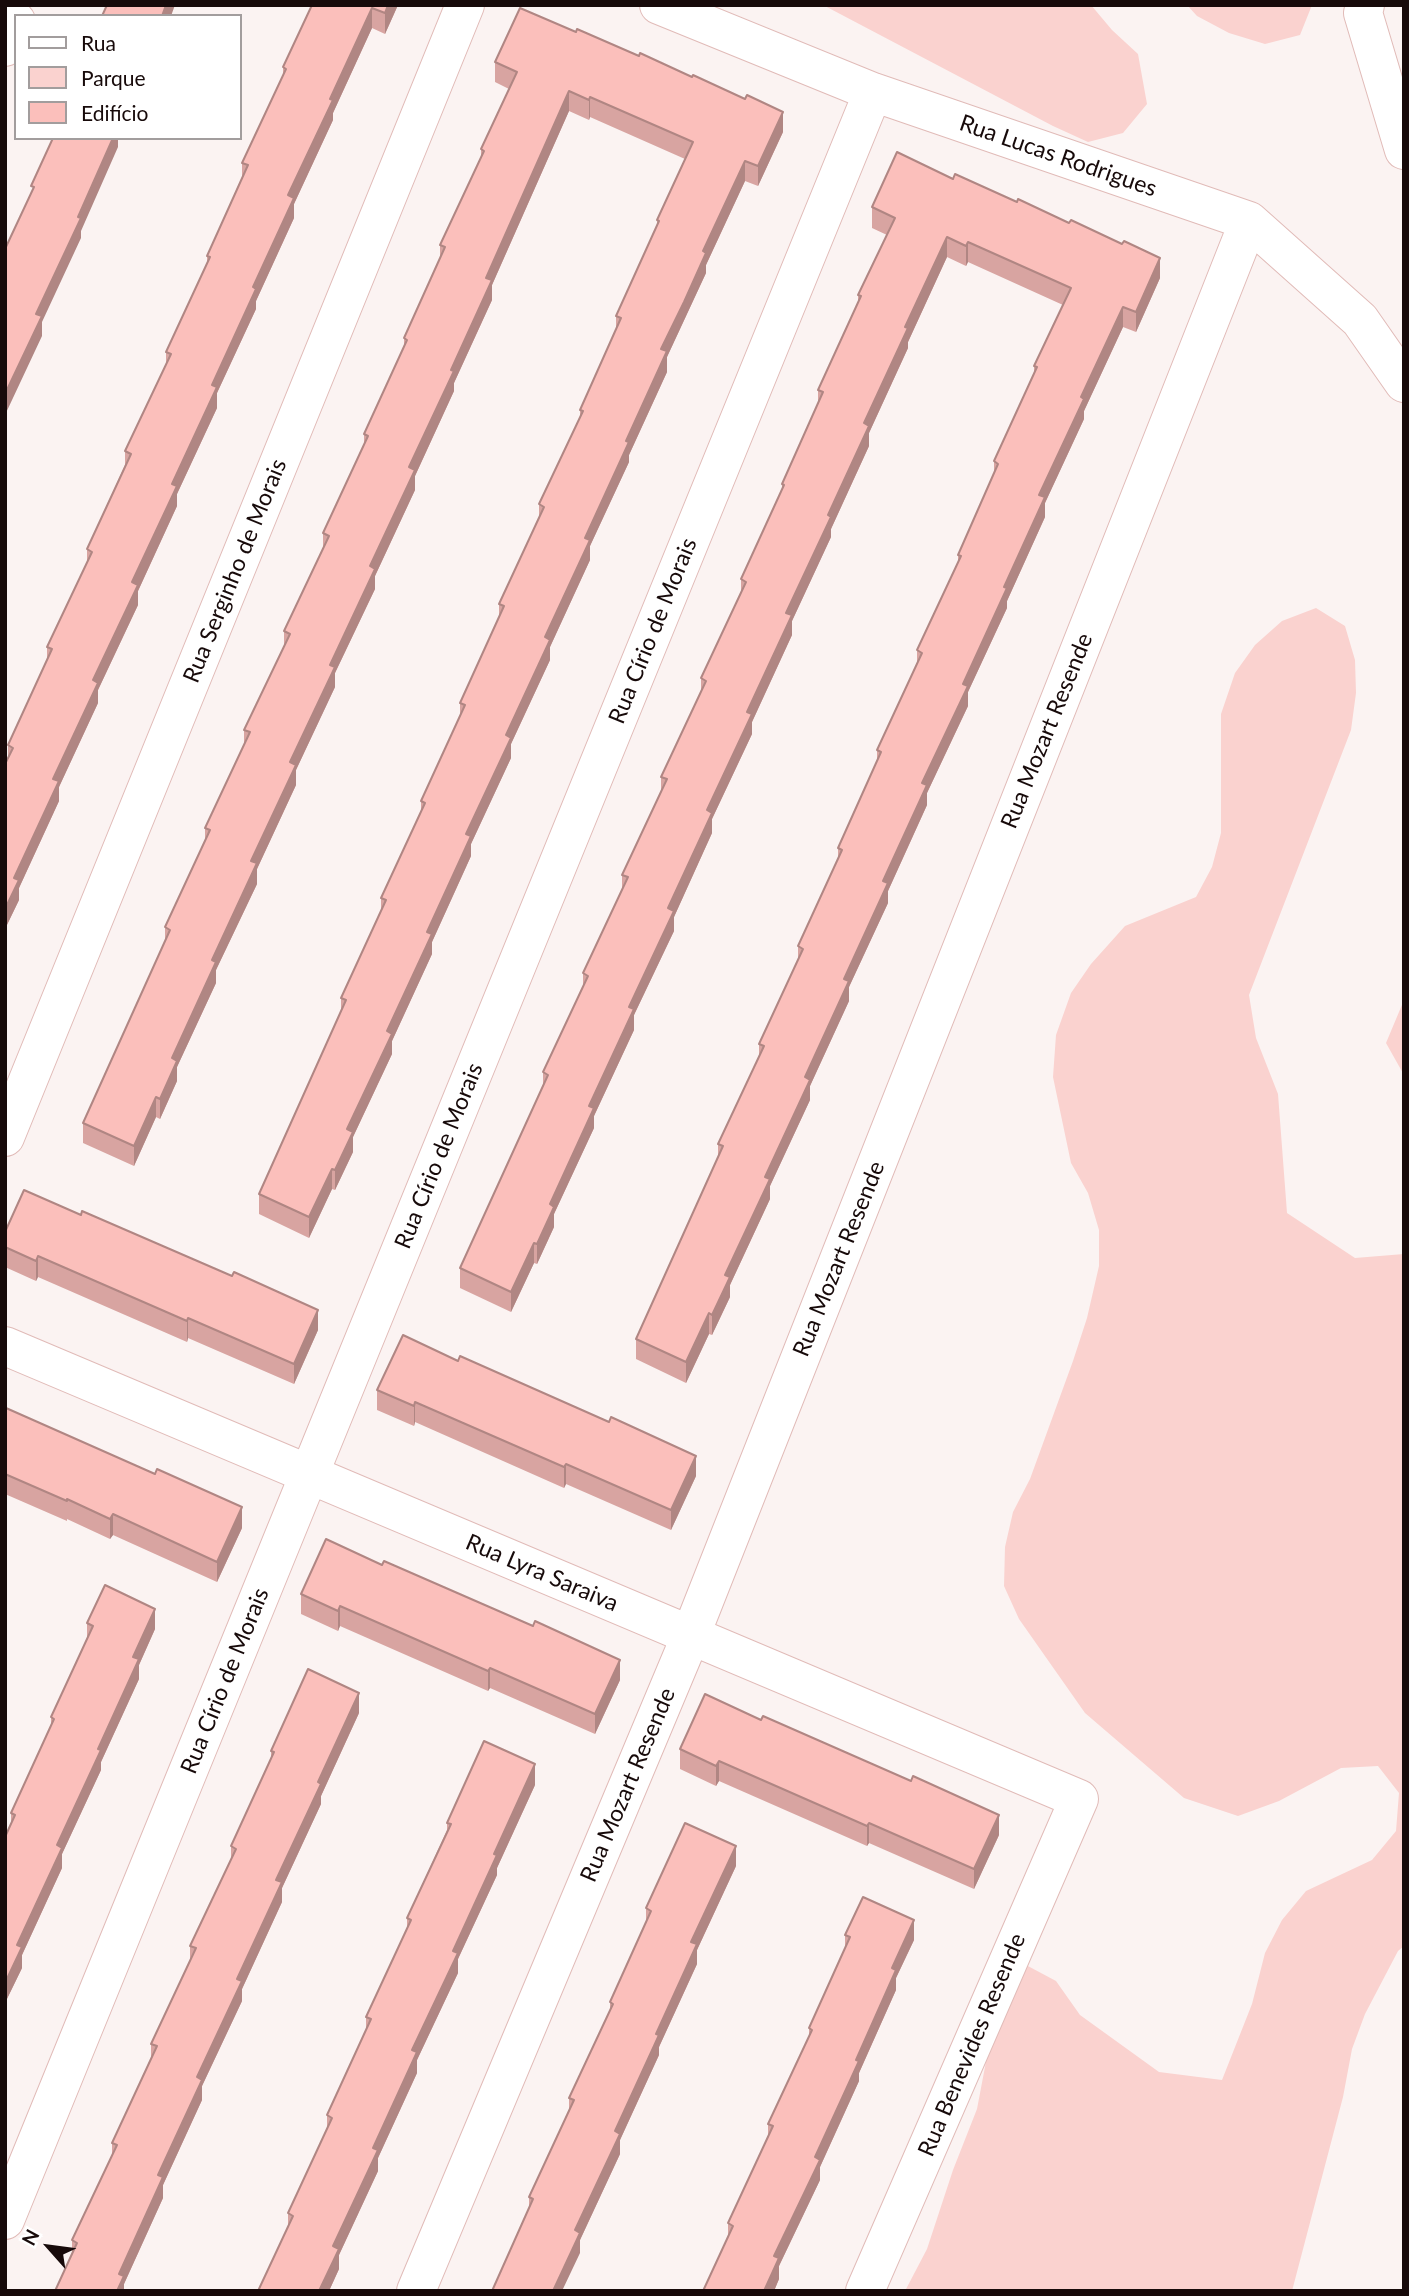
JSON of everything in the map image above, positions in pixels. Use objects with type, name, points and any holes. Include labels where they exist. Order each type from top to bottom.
[{"type":"street","name":"Rua Serginho de Morais","points":[[5,1137],[465,5]]},
{"type":"street","name":"Rua Lucas Rodrigues","points":[[659,5],[873,92],[1249,221],[1360,320],[1404,383]]},
{"type":"street","points":[[1365,5],[1363,13],[1404,150]]},
{"type":"street","points":[[5,47],[14,26]]},
{"type":"street","name":"Rua Círio de Morais","points":[[5,2220],[873,92]]},
{"type":"street","name":"Rua Mozart Resende","points":[[416,2291],[690,1635],[1249,221]]},
{"type":"street","name":"Rua Lyra Saraiva","points":[[5,1346],[1079,1800]]},
{"type":"street","name":"Rua Benevides Resende","points":[[865,2291],[1079,1800]]},
{"type":"green space","points":[[823,5],[1091,5],[1112,30],[1138,54],[1147,104],[1123,133],[1088,142]]},
{"type":"green space","points":[[1187,5],[1312,5],[1300,35],[1265,44],[1229,33],[1197,16]]},
{"type":"green space","points":[[1316,608],[1345,626],[1355,660],[1356,693],[1351,730],[1249,995],[1256,1038],[1278,1094],[1287,1213],[1355,1258],[1404,1254],[1404,1946],[1398,1951],[1365,2014],[1352,2049],[1343,2097],[1292,2291],[905,2291],[927,2249],[977,2109],[992,2030],[1026,1965],[1056,1981],[1080,2015],[1159,2072],[1222,2080],[1252,2004],[1265,1953],[1282,1920],[1306,1891],[1372,1860],[1396,1831],[1399,1793],[1378,1766],[1341,1768],[1279,1801],[1238,1816],[1184,1798],[1085,1713],[1019,1619],[1004,1586],[1005,1547],[1013,1512],[1030,1479],[1073,1361],[1087,1318],[1099,1266],[1099,1230],[1088,1193],[1071,1163],[1053,1077],[1056,1035],[1071,993],[1091,964],[1125,926],[1196,897],[1212,867],[1221,833],[1221,714],[1235,673],[1255,645],[1282,621]]},
{"type":"green space","points":[[1404,1000],[1404,1075],[1386,1043]]},
{"type":"building","points":[[107,5],[166,5],[163,14],[103,14]]},
{"type":"building","points":[[312,5],[388,5],[385,13],[372,8],[330,99],[333,100],[288,195],[294,198],[212,385],[217,387],[172,484],[177,486],[132,582],[138,585],[93,680],[98,683],[53,779],[59,781],[14,878],[19,880],[5,909],[5,764],[13,748],[8,745],[52,649],[47,647],[92,552],[87,549],[131,454],[125,451],[171,354],[166,352],[210,257],[207,256],[248,165],[242,163],[286,69],[283,67]]},
{"type":"building","points":[[520,8],[639,56],[640,53],[745,99],[747,95],[783,112],[758,166],[745,161],[703,251],[706,253],[661,349],[667,351],[585,538],[590,540],[545,637],[550,640],[506,735],[511,738],[466,834],[471,836],[427,932],[432,934],[387,1031],[392,1034],[347,1129],[353,1132],[309,1217],[259,1194],[346,1000],[341,998],[386,900],[381,898],[425,803],[421,801],[465,705],[460,703],[504,606],[499,604],[544,507],[539,504],[583,411],[580,410],[621,318],[616,316],[693,142],[590,97],[589,100],[569,91],[486,278],[492,280],[451,370],[454,371],[409,467],[415,470],[370,566],[375,569],[330,665],[335,667],[290,762],[296,765],[251,861],[257,863],[212,960],[216,962],[172,1058],[177,1061],[160,1099],[156,1097],[134,1146],[83,1123],[170,930],[165,927],[210,830],[205,828],[250,732],[244,730],[290,634],[284,631],[329,536],[323,533],[368,436],[364,434],[445,247],[440,245],[517,72],[495,62]]},
{"type":"building","points":[[52,140],[112,140],[78,217],[81,218],[36,314],[42,316],[5,394],[5,249],[34,187],[31,186]]},
{"type":"building","points":[[897,152],[953,179],[955,174],[1017,202],[1018,199],[1069,223],[1071,220],[1160,258],[1136,312],[1123,307],[1081,397],[1084,399],[1039,495],[1045,497],[963,684],[968,686],[922,783],[927,785],[883,881],[888,883],[844,979],[849,981],[805,1077],[810,1080],[765,1177],[770,1179],[725,1275],[730,1277],[712,1315],[709,1313],[686,1362],[636,1339],[723,1146],[718,1144],[764,1046],[759,1044],[803,949],[798,946],[842,850],[838,848],[881,752],[877,750],[922,653],[917,650],[961,556],[958,555],[998,464],[994,461],[1071,288],[968,242],[966,246],[947,237],[905,327],[908,328],[864,423],[869,426],[828,515],[831,517],[786,613],[792,615],[747,712],[752,714],[707,810],[712,813],[668,908],[674,911],[629,1007],[634,1009],[589,1106],[594,1108],[550,1204],[554,1207],[537,1244],[534,1243],[511,1292],[460,1268],[548,1075],[543,1072],[588,976],[583,973],[628,877],[622,875],[667,779],[661,777],[706,681],[701,678],[746,582],[741,579],[823,392],[818,390],[861,296],[858,295],[895,218],[872,207]]},
{"type":"building","points":[[24,1190],[81,1215],[82,1211],[232,1276],[234,1272],[318,1310],[294,1364],[38,1256],[36,1261],[5,1247],[5,1232]]},
{"type":"building","points":[[403,1335],[458,1361],[460,1356],[609,1422],[611,1417],[696,1456],[671,1510],[415,1402],[414,1406],[377,1390]]},
{"type":"building","points":[[6,1408],[155,1474],[157,1469],[242,1507],[217,1562],[113,1514],[110,1519],[5,1474]]},
{"type":"building","points":[[326,1539],[382,1565],[384,1561],[533,1626],[535,1621],[620,1660],[595,1714],[490,1668],[488,1671],[340,1606],[338,1611],[301,1594]]},
{"type":"building","points":[[105,1585],[155,1609],[133,1657],[139,1659],[57,1845],[62,1848],[17,1945],[22,1947],[5,1983],[5,1837],[15,1815],[11,1813],[93,1626],[87,1623]]},
{"type":"building","points":[[308,1669],[359,1693],[318,1782],[321,1784],[276,1880],[282,1882],[237,1979],[242,1981],[197,2077],[202,2080],[158,2175],[163,2177],[119,2274],[124,2276],[117,2291],[55,2291],[77,2243],[72,2240],[117,2145],[112,2143],[157,2046],[151,2044],[196,1948],[190,1946],[236,1849],[231,1846]]},
{"type":"building","points":[[705,1694],[761,1720],[763,1716],[911,1781],[913,1776],[999,1815],[974,1869],[869,1823],[867,1826],[719,1761],[716,1766],[680,1749]]},
{"type":"building","points":[[484,1741],[535,1764],[453,1951],[458,1953],[412,2050],[417,2052],[373,2148],[378,2150],[333,2246],[339,2249],[319,2291],[258,2291],[293,2216],[288,2213],[332,2118],[327,2115],[371,2019],[366,2017],[411,1920],[407,1918],[451,1824],[447,1823]]},
{"type":"building","points":[[685,1823],[736,1846],[691,1942],[697,1944],[615,2131],[620,2134],[575,2230],[580,2233],[553,2291],[492,2291],[533,2199],[529,2197],[574,2100],[569,2098],[613,2004],[610,2002],[651,1911],[646,1908]]},
{"type":"building","points":[[863,1897],[914,1920],[892,1968],[896,1970],[856,2060],[859,2061],[815,2157],[820,2160],[774,2256],[779,2258],[764,2291],[703,2291],[733,2226],[728,2223],[773,2126],[768,2124],[812,2030],[809,2028],[850,1937],[845,1935]]}]
